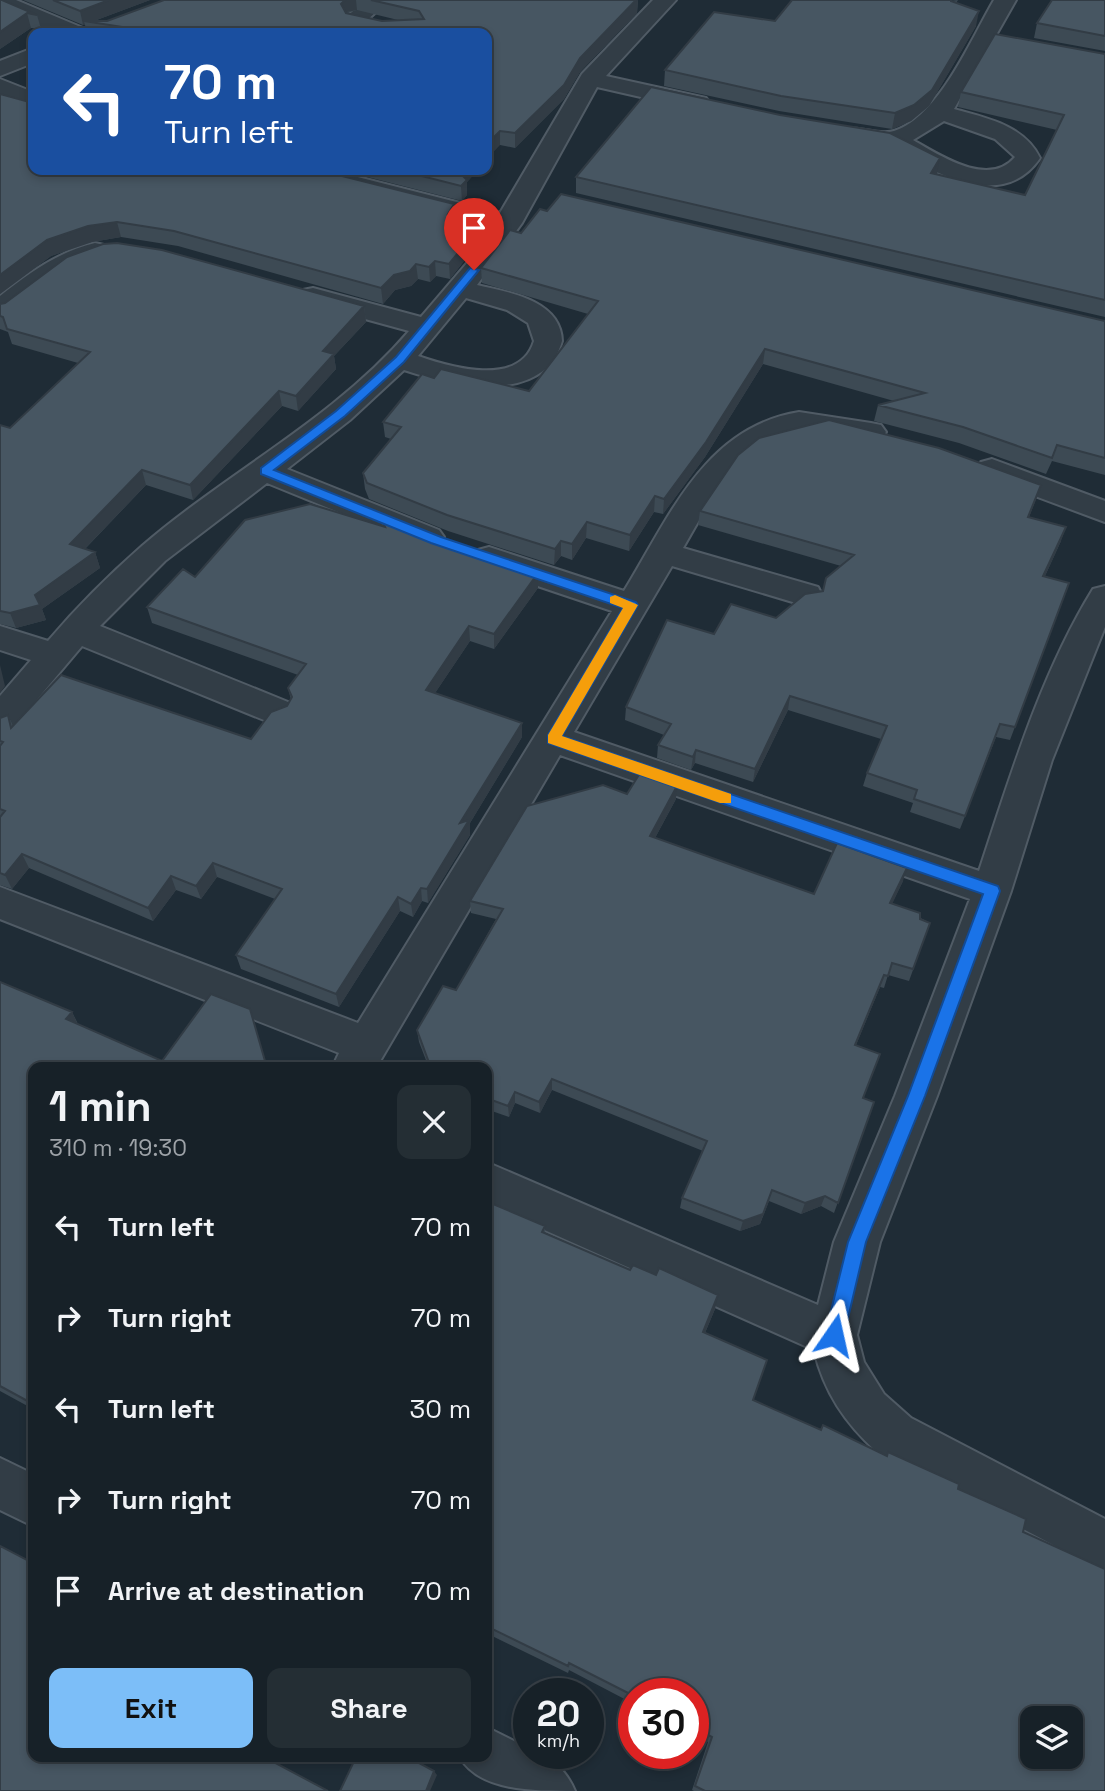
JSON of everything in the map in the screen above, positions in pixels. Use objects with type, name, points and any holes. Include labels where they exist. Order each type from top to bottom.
[{"type":"street","points":[[348,27],[378,0]]},
{"type":"street","points":[[0,720],[76,629],[154,553],[340,414],[400,359],[490,252],[509,223],[540,194],[590,79],[665,0]]},
{"type":"street","points":[[895,140],[920,128],[940,111],[1005,0]]},
{"type":"street","points":[[0,1],[63,28]]},
{"type":"street","points":[[348,27],[378,25]]},
{"type":"street","points":[[983,38],[1010,44]]},
{"type":"street","points":[[0,69],[28,57]]},
{"type":"street","points":[[590,79],[717,107]]},
{"type":"street","points":[[0,86],[28,99]]},
{"type":"street","points":[[827,130],[895,140],[934,162],[979,177],[1006,177],[1023,167],[1028,158],[1021,144],[1004,134],[940,111]]},
{"type":"street","points":[[322,175],[509,223]]},
{"type":"street","points":[[0,310],[61,264],[102,250],[121,248]]},
{"type":"street","points":[[400,359],[444,374],[499,379],[525,369],[544,351],[548,335],[543,323],[533,313],[517,305],[458,288]]},
{"type":"street","points":[[290,289],[426,327]]},
{"type":"street","points":[[0,903],[360,1056],[553,739],[661,552],[708,479],[736,448],[771,427],[789,421],[808,419],[895,438]]},
{"type":"street","points":[[958,457],[1105,512]]},
{"type":"street","points":[[265,471],[436,540],[631,605]]},
{"type":"street","points":[[661,552],[806,595]]},
{"type":"street","points":[[1105,597],[1091,620],[1034,760],[992,891],[916,1096],[857,1242],[834,1335],[843,1372],[867,1411],[894,1435],[1035,1507],[1105,1547]]},
{"type":"street","points":[[76,629],[276,711]]},
{"type":"street","points":[[0,638],[53,655]]},
{"type":"street","points":[[553,739],[992,891]]},
{"type":"street","points":[[492,1185],[834,1335]]},
{"type":"street","points":[[0,1483],[28,1498]]},
{"type":"street","points":[[492,1758],[547,1791]]},
{"type":"building","points":[[0,0],[37,15],[27,13],[0,32]]},
{"type":"building","points":[[53,0],[109,0],[80,11]]},
{"type":"building","points":[[164,0],[345,0],[341,4],[346,13],[382,21],[424,19],[419,11],[371,0],[636,0],[580,58],[564,85],[515,133],[500,131],[492,139],[492,28],[129,28],[84,21],[107,21]]},
{"type":"building","points":[[792,0],[951,0],[979,11],[932,90],[914,105],[895,113],[781,96],[665,70],[714,12],[775,21]]},
{"type":"building","points":[[1052,0],[1105,0],[1105,36],[1037,23]]},
{"type":"building","points":[[995,34],[1105,54],[1105,300],[576,177],[651,87],[780,115],[890,133],[940,158],[931,173],[1025,195],[1064,115],[961,92]]},
{"type":"building","points":[[0,94],[28,102],[28,175],[338,175],[454,204],[448,214],[482,223],[449,264],[435,261],[429,267],[416,264],[410,271],[394,275],[381,288],[174,231],[117,222],[88,226],[47,240],[0,275]]},
{"type":"building","points":[[418,175],[462,175],[467,180],[461,186]]},
{"type":"building","points":[[561,194],[1105,321],[1105,458],[1057,445],[1052,458],[963,427],[878,405],[925,393],[765,349],[706,442],[664,499],[655,496],[630,535],[587,522],[572,544],[561,541],[555,549],[447,515],[367,483],[363,473],[401,427],[383,422],[422,374],[434,378],[441,369],[529,391],[598,301],[481,268],[510,230],[521,233],[540,209],[547,211]]},
{"type":"building","points":[[117,243],[162,250],[364,306],[323,351],[334,354],[296,396],[279,391],[190,485],[142,470],[70,544],[95,552],[35,595],[40,605],[10,613],[0,611],[0,425],[10,428],[90,352],[7,329],[3,317],[0,316],[0,304],[67,257],[103,244]]},
{"type":"building","points":[[829,420],[939,448],[1041,485],[1028,517],[1066,527],[1043,576],[1069,583],[1015,727],[1000,724],[965,816],[914,799],[917,790],[867,773],[887,726],[790,696],[755,769],[696,750],[693,757],[658,745],[671,724],[626,707],[667,620],[714,634],[731,604],[776,618],[805,594],[823,591],[826,578],[854,555],[700,511],[738,455],[759,438]]},
{"type":"building","points":[[310,504],[385,527],[381,518],[538,573],[494,634],[469,626],[426,690],[522,723],[460,823],[469,820],[427,889],[421,888],[411,904],[398,897],[336,994],[236,955],[282,889],[213,863],[196,886],[171,876],[148,908],[22,854],[5,875],[0,873],[0,817],[5,811],[0,809],[0,746],[3,742],[0,741],[0,718],[8,715],[11,728],[61,675],[251,739],[271,712],[287,706],[292,697],[288,688],[306,664],[147,607],[183,569],[195,577],[245,520]]},
{"type":"building","points":[[640,773],[677,786],[650,836],[814,894],[837,843],[907,868],[890,903],[920,913],[920,919],[930,923],[913,969],[892,963],[888,976],[884,975],[855,1045],[880,1054],[863,1098],[874,1102],[838,1203],[825,1196],[805,1203],[772,1190],[763,1214],[743,1221],[682,1198],[707,1141],[552,1079],[539,1102],[515,1092],[508,1106],[492,1100],[492,1062],[429,1062],[417,1030],[443,986],[456,990],[503,909],[470,901],[527,806],[603,785],[627,794]]},
{"type":"building","points":[[0,982],[72,1012],[66,1019],[162,1061],[211,994],[250,1009],[265,1062],[28,1062],[28,1401],[0,1386]]},
{"type":"building","points":[[492,1204],[545,1226],[542,1232],[630,1270],[633,1265],[656,1275],[659,1268],[718,1295],[703,1332],[767,1360],[753,1400],[821,1430],[823,1425],[887,1456],[888,1452],[959,1484],[958,1489],[1026,1519],[1023,1532],[1105,1569],[1105,1791],[705,1791],[695,1786],[701,1769],[709,1769],[709,1746],[712,1737],[709,1735],[709,1678],[618,1678],[618,1688],[604,1681],[604,1678],[599,1678],[569,1663],[568,1666],[492,1629]]},
{"type":"building","points":[[0,1546],[28,1560],[28,1762],[274,1762],[328,1791],[0,1791]]},
{"type":"building","points":[[354,1762],[417,1762],[434,1771],[426,1791],[340,1791]]},
{"type":"slow traffic","points":[[615,600],[631,605],[553,739],[726,799]]},
{"type":"route","points":[[474,270],[400,359],[340,414],[265,471],[436,540],[631,605],[553,739],[992,891],[916,1096],[857,1242],[842,1292],[834,1335]]}]
